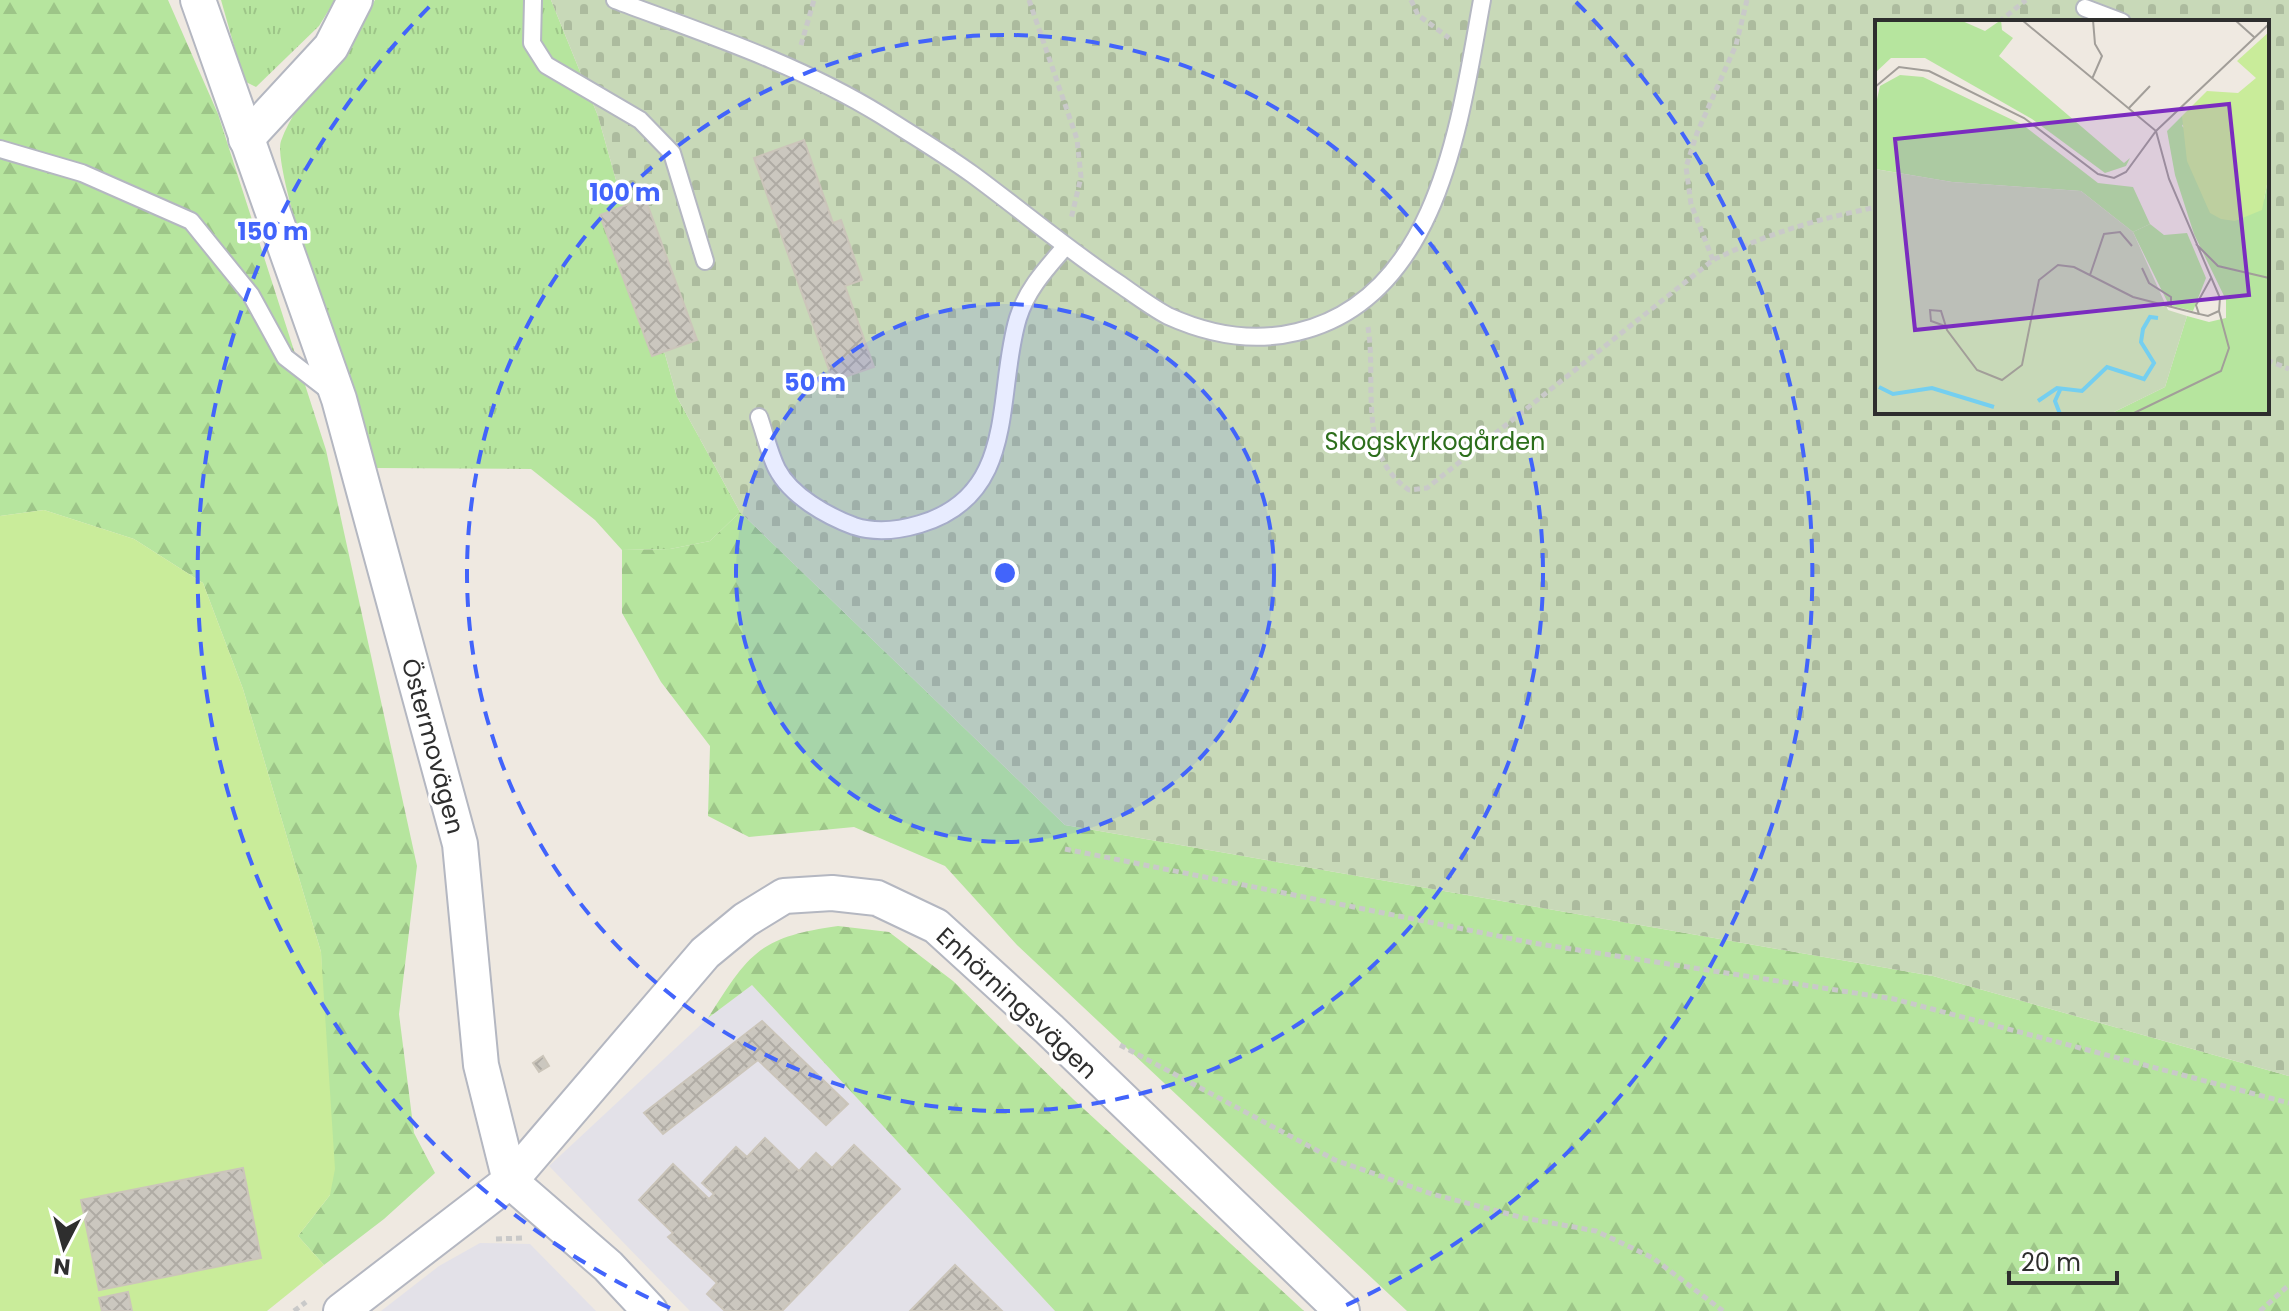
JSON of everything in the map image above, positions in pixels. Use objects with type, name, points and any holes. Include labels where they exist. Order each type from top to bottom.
[{"type":"street","name":"Östermovägen","points":[[198,0],[339,399],[460,844],[481,1065],[510,1181]]},
{"type":"street","points":[[246,139],[331,47],[355,0]]},
{"type":"street","name":"Enhörningsvägen","points":[[330,1302],[462,1219],[510,1181],[705,953],[745,920],[784,896],[832,893],[877,898],[936,926],[1049,1029],[1342,1311]]},
{"type":"street","points":[[510,1181],[608,1266],[650,1311]]},
{"type":"lane","points":[[533,0],[532,43],[546,65],[640,120],[672,153],[705,261]]},
{"type":"lane","points":[[615,0],[791,66],[878,114],[972,174],[1065,247],[1166,315],[1201,329],[1238,337],[1272,338],[1310,329],[1365,302],[1411,251],[1426,220],[1463,107],[1482,0]]},
{"type":"lane","points":[[2085,10],[2116,20]]},
{"type":"lane","points":[[0,149],[82,173],[191,221],[251,295],[285,357],[339,399]]},
{"type":"lane","points":[[759,417],[778,471],[801,495],[832,517],[864,529],[901,529],[938,518],[969,495],[990,467],[1000,437],[1009,354],[1019,315],[1036,279],[1065,247]]},
{"type":"path","points":[[791,66],[808,30],[814,0]]},
{"type":"path","points":[[1029,0],[1077,139],[1081,177],[1065,247]]},
{"type":"path","points":[[1411,0],[1418,15],[1438,33],[1473,50]]},
{"type":"path","points":[[1713,260],[1691,204],[1686,167],[1697,133],[1736,45],[1747,0]]},
{"type":"path","points":[[2001,20],[2026,0]]},
{"type":"path","points":[[1365,302],[1370,340],[1371,419],[1380,457],[1391,478],[1409,490],[1427,488],[1713,260],[1758,238],[1808,221],[1875,207]]},
{"type":"path","points":[[2269,361],[2289,369]]},
{"type":"path","points":[[1065,849],[1533,943],[1894,999],[2289,1103]]},
{"type":"path","points":[[1119,1044],[1335,1160],[1432,1194],[1524,1218],[1596,1231],[1653,1258],[1723,1311]]},
{"type":"path","points":[[462,1219],[479,1239],[532,1240]]},
{"type":"path","points":[[2260,1311],[2289,1285]]},
{"type":"path","points":[[294,1311],[330,1302]]},
{"type":"shaded area","points":[[752,985],[1055,1311],[690,1311],[549,1166],[708,1018]]},
{"type":"shaded area","points":[[480,1243],[530,1244],[596,1311],[381,1311],[439,1266]]},
{"type":"green space","points":[[0,0],[168,0],[218,114],[326,450],[417,866],[399,1014],[414,1133],[435,1173],[384,1219],[324,1265],[298,1236],[330,1195],[321,952],[243,689],[203,583],[134,539],[44,510],[0,516]]},
{"type":"green space","points":[[221,0],[335,0],[319,26],[256,87],[244,81]]},
{"type":"green space","points":[[375,0],[551,0],[598,116],[677,397],[740,512],[710,541],[670,549],[622,550],[595,520],[531,469],[375,468],[302,245],[281,162],[281,141],[311,88],[352,36]]},
{"type":"green space","name":"Skogskyrkogården","points":[[551,0],[2289,0],[2289,1076],[1933,976],[1065,825],[740,512],[677,397],[598,116]]},
{"type":"green space","points":[[44,510],[134,539],[203,583],[243,689],[321,952],[335,1169],[330,1195],[298,1236],[324,1265],[267,1311],[0,1311],[0,516]]},
{"type":"green space","points":[[740,512],[1065,825],[1933,976],[2289,1076],[2289,1311],[1407,1311],[1017,945],[945,866],[854,827],[749,837],[708,816],[710,746],[661,682],[622,613],[622,550],[670,549],[710,541]]},
{"type":"green space","points":[[838,926],[889,932],[953,981],[1073,1099],[1304,1311],[1055,1311],[752,985],[708,1018],[734,978],[759,952],[790,936]]},
{"type":"building","points":[[804,140],[833,223],[841,220],[862,280],[845,286],[874,367],[833,381],[754,158]]},
{"type":"building","points":[[645,198],[697,340],[652,356],[600,215]]},
{"type":"building","points":[[762,1021],[848,1104],[826,1125],[758,1060],[663,1134],[644,1113]]},
{"type":"building","points":[[543,1056],[549,1066],[539,1072],[533,1063]]},
{"type":"building","points":[[765,1138],[799,1171],[816,1153],[832,1168],[854,1145],[900,1189],[782,1311],[725,1311],[707,1294],[717,1283],[668,1237],[673,1233],[639,1200],[673,1164],[709,1199],[714,1194],[702,1183],[736,1147],[747,1157]]},
{"type":"building","points":[[243,1168],[261,1258],[99,1290],[81,1200]]},
{"type":"building","points":[[955,1265],[1002,1311],[910,1311]]},
{"type":"building","points":[[128,1292],[132,1311],[102,1311],[99,1298]]}]
